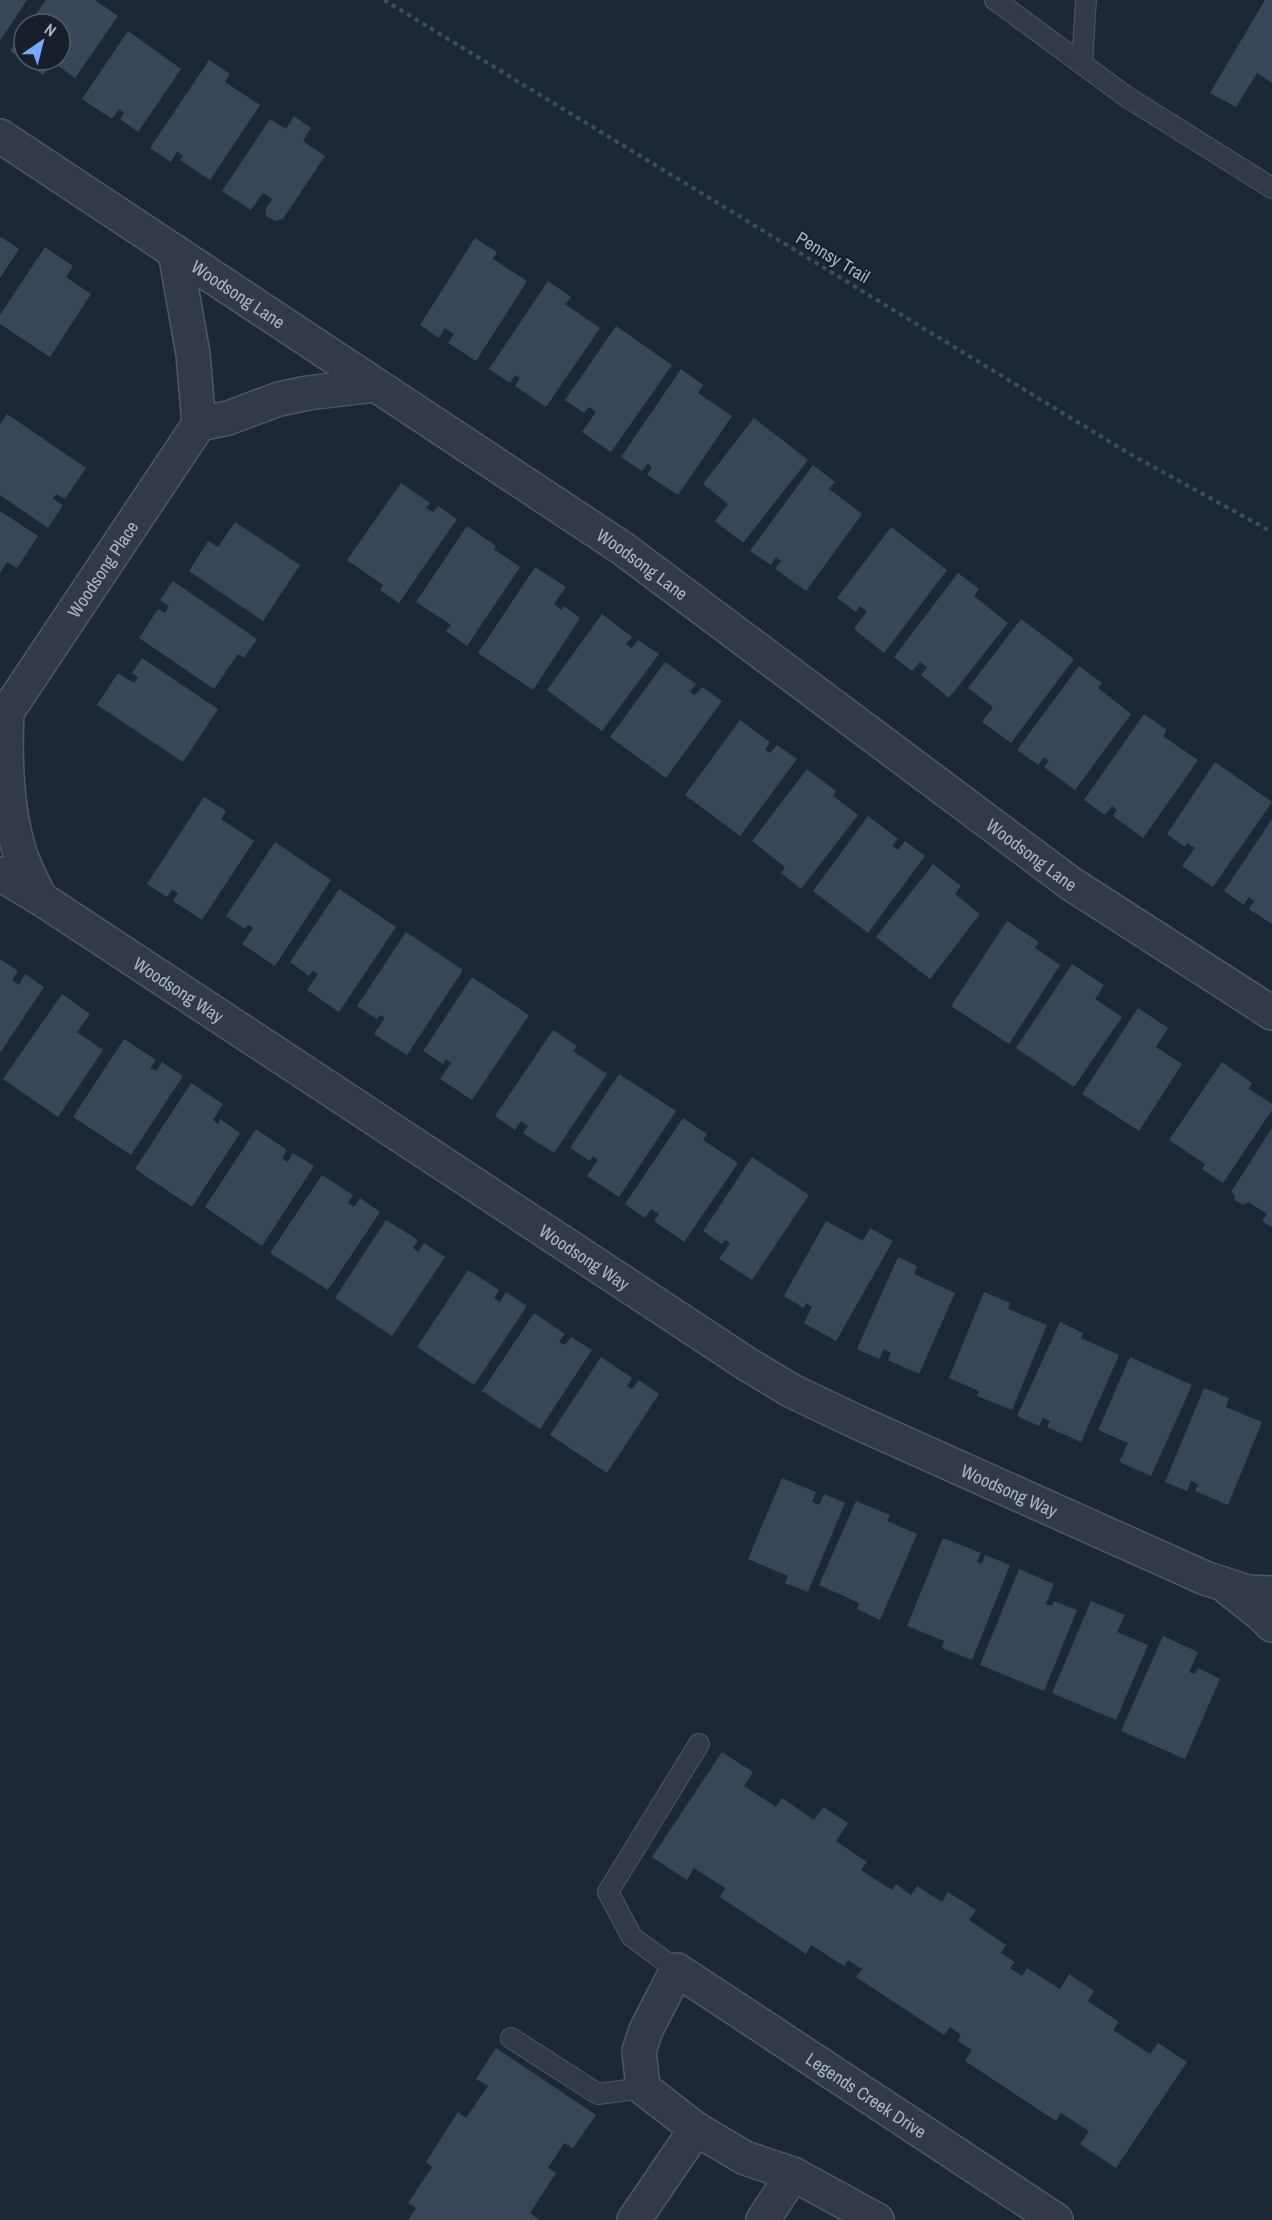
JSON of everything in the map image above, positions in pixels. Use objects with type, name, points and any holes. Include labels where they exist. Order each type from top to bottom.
[{"type":"street","name":"Woodsong Lane","points":[[0,136],[622,548],[1070,883],[1272,1013]]},
{"type":"street","points":[[175,252],[193,354],[199,424],[228,418],[279,399],[317,391],[375,385]]},
{"type":"street","name":"Woodsong Place","points":[[3,713],[199,424]]},
{"type":"street","points":[[3,713],[8,802],[20,852],[40,897]]},
{"type":"street","name":"Woodsong Way","points":[[0,874],[40,897],[740,1360],[783,1386],[857,1422],[1215,1581],[1261,1614],[1272,1625]]},
{"type":"street","points":[[1215,1581],[1248,1592],[1272,1593]]},
{"type":"street","points":[[677,1970],[646,2030],[639,2051],[643,2088],[696,2128],[745,2158],[793,2174],[878,2220]]},
{"type":"street","name":"Legends Creek Drive","points":[[677,1970],[1056,2220]]},
{"type":"street","points":[[634,2220],[696,2128]]},
{"type":"street","points":[[763,2220],[793,2174]]},
{"type":"lane","points":[[995,0],[1127,97],[1272,188]]},
{"type":"lane","points":[[1082,64],[1086,0]]},
{"type":"lane","points":[[677,1970],[632,1937],[608,1892],[699,1744]]},
{"type":"lane","points":[[511,2038],[598,2094],[643,2088]]},
{"type":"path","name":"Pennsy Trail","points":[[384,0],[1120,447],[1272,532]]},
{"type":"building","points":[[0,0],[27,0],[19,12],[12,12],[12,23],[0,41]]},
{"type":"building","points":[[46,0],[95,0],[118,16],[75,78],[67,72],[72,72],[72,12],[38,12]]},
{"type":"building","points":[[1265,0],[1272,0],[1272,83],[1257,73],[1236,107],[1210,93]]},
{"type":"building","points":[[128,31],[181,69],[138,132],[120,119],[124,113],[119,109],[112,119],[82,99]]},
{"type":"building","points":[[209,60],[230,74],[225,82],[260,105],[210,180],[180,160],[183,156],[177,151],[171,162],[150,148]]},
{"type":"building","points":[[294,116],[311,128],[303,141],[325,156],[283,219],[275,221],[266,216],[266,208],[272,199],[263,193],[251,210],[222,191],[270,119],[286,129]]},
{"type":"building","points":[[1,237],[19,249],[0,278],[0,239]]},
{"type":"building","points":[[475,238],[497,252],[493,259],[527,281],[476,361],[448,343],[454,334],[445,328],[439,338],[420,325]]},
{"type":"building","points":[[45,247],[73,266],[66,277],[91,294],[50,357],[0,324],[0,315]]},
{"type":"building","points":[[548,281],[571,297],[565,304],[600,328],[546,407],[515,386],[520,378],[515,375],[510,383],[489,369]]},
{"type":"building","points":[[616,326],[672,365],[611,452],[582,432],[596,412],[589,407],[584,413],[565,400]]},
{"type":"building","points":[[681,369],[703,385],[698,393],[732,416],[678,495],[647,475],[652,467],[648,463],[642,471],[621,457]]},
{"type":"building","points":[[7,414],[86,468],[65,499],[56,494],[53,499],[63,505],[48,528],[0,495],[0,425]]},
{"type":"building","points":[[754,418],[808,460],[743,543],[715,521],[728,504],[703,484]]},
{"type":"building","points":[[813,465],[835,482],[829,489],[862,514],[806,591],[775,569],[781,561],[776,557],[771,565],[750,551]]},
{"type":"building","points":[[401,483],[430,503],[426,508],[433,512],[438,506],[457,519],[399,603],[380,590],[383,585],[347,560]]},
{"type":"building","points":[[0,511],[38,536],[17,568],[7,562],[0,573]]},
{"type":"building","points":[[235,522],[300,565],[263,621],[189,571],[208,541],[218,547]]},
{"type":"building","points":[[467,526],[496,546],[494,549],[520,567],[467,646],[446,631],[451,625],[416,602]]},
{"type":"building","points":[[891,527],[947,570],[884,653],[854,629],[867,611],[860,606],[856,612],[837,598]]},
{"type":"building","points":[[535,567],[566,587],[554,604],[562,610],[564,606],[580,618],[533,690],[478,653]]},
{"type":"building","points":[[958,573],[979,589],[974,596],[1008,623],[949,698],[921,675],[927,667],[920,662],[912,671],[894,657]]},
{"type":"building","points":[[173,581],[257,639],[244,658],[238,654],[214,689],[139,638],[158,609],[165,613],[169,606],[160,600]]},
{"type":"building","points":[[602,614],[632,637],[626,644],[632,648],[638,640],[659,654],[602,731],[547,690]]},
{"type":"building","points":[[1021,619],[1074,659],[1011,743],[982,722],[993,707],[968,688]]},
{"type":"building","points":[[142,658],[218,709],[183,762],[97,705],[118,673],[134,683],[138,677],[132,673]]},
{"type":"building","points":[[665,662],[696,684],[690,692],[695,695],[702,687],[722,701],[666,778],[610,737]]},
{"type":"building","points":[[1079,666],[1102,683],[1098,688],[1131,714],[1075,790],[1044,767],[1049,761],[1044,757],[1038,765],[1017,750]]},
{"type":"building","points":[[1144,714],[1167,730],[1163,736],[1198,760],[1143,838],[1113,816],[1117,810],[1112,806],[1105,815],[1084,800]]},
{"type":"building","points":[[740,720],[770,742],[765,750],[770,753],[777,745],[797,759],[740,836],[685,795]]},
{"type":"building","points":[[1215,762],[1272,802],[1213,887],[1182,866],[1195,848],[1187,843],[1185,847],[1167,834]]},
{"type":"building","points":[[807,769],[836,791],[833,796],[858,815],[801,889],[781,873],[785,867],[752,841]]},
{"type":"building","points":[[204,797],[226,811],[221,819],[254,841],[202,920],[173,901],[178,893],[172,890],[167,897],[147,884]]},
{"type":"building","points":[[868,816],[898,839],[892,846],[898,850],[905,841],[925,856],[868,933],[813,891]]},
{"type":"building","points":[[1272,819],[1272,924],[1249,909],[1254,901],[1249,897],[1244,905],[1224,891]]},
{"type":"building","points":[[275,842],[331,880],[275,966],[242,944],[253,928],[248,925],[245,929],[226,916]]},
{"type":"building","points":[[933,864],[961,886],[955,894],[980,914],[930,979],[876,937]]},
{"type":"building","points":[[339,889],[396,927],[339,1012],[307,990],[318,974],[313,971],[309,976],[290,962]]},
{"type":"building","points":[[1007,921],[1039,942],[1035,948],[1060,965],[1009,1044],[951,1006]]},
{"type":"building","points":[[406,932],[463,970],[407,1055],[374,1034],[385,1018],[380,1015],[377,1019],[357,1006]]},
{"type":"building","points":[[0,959],[18,971],[12,980],[19,985],[25,974],[44,987],[0,1053]]},
{"type":"building","points":[[1072,964],[1104,985],[1095,999],[1122,1017],[1074,1087],[1016,1048]]},
{"type":"building","points":[[472,977],[529,1015],[472,1100],[440,1079],[451,1063],[446,1059],[443,1064],[423,1051]]},
{"type":"building","points":[[62,994],[90,1014],[77,1032],[103,1050],[58,1117],[3,1079]]},
{"type":"building","points":[[1138,1008],[1168,1028],[1156,1047],[1182,1064],[1139,1131],[1082,1094]]},
{"type":"building","points":[[553,1030],[577,1046],[573,1051],[607,1074],[554,1153],[523,1133],[528,1126],[521,1121],[515,1130],[495,1116]]},
{"type":"building","points":[[124,1039],[156,1060],[150,1068],[156,1071],[162,1062],[183,1076],[131,1155],[73,1117]]},
{"type":"building","points":[[1222,1062],[1252,1083],[1249,1089],[1272,1104],[1272,1110],[1223,1183],[1202,1169],[1205,1164],[1169,1140]]},
{"type":"building","points":[[619,1074],[676,1111],[619,1197],[587,1176],[598,1160],[593,1156],[590,1161],[570,1148]]},
{"type":"building","points":[[191,1083],[223,1104],[213,1120],[218,1124],[220,1119],[240,1133],[192,1207],[135,1169]]},
{"type":"building","points":[[683,1118],[707,1134],[703,1140],[738,1163],[684,1242],[654,1221],[659,1214],[651,1209],[645,1218],[625,1204]]},
{"type":"building","points":[[1272,1128],[1272,1227],[1262,1221],[1267,1214],[1248,1202],[1243,1205],[1235,1200],[1231,1192]]},
{"type":"building","points":[[256,1129],[287,1150],[282,1158],[288,1162],[293,1153],[314,1166],[262,1246],[205,1207]]},
{"type":"building","points":[[752,1157],[809,1195],[752,1280],[719,1259],[730,1243],[725,1240],[722,1244],[703,1231]]},
{"type":"building","points":[[322,1175],[353,1195],[348,1203],[354,1207],[360,1198],[380,1212],[328,1290],[270,1253]]},
{"type":"building","points":[[386,1220],[418,1240],[413,1248],[418,1252],[424,1243],[445,1257],[392,1336],[335,1298]]},
{"type":"building","points":[[826,1221],[863,1241],[870,1228],[893,1241],[836,1341],[804,1323],[812,1307],[806,1303],[804,1308],[784,1296]]},
{"type":"building","points":[[898,1257],[917,1266],[914,1274],[955,1293],[919,1374],[888,1360],[891,1353],[884,1349],[879,1359],[857,1349]]},
{"type":"building","points":[[468,1270],[499,1290],[494,1298],[500,1302],[506,1292],[527,1306],[474,1385],[417,1347]]},
{"type":"building","points":[[984,1292],[1010,1303],[1008,1309],[1047,1325],[1012,1410],[977,1396],[979,1391],[949,1378]]},
{"type":"building","points":[[534,1313],[565,1334],[559,1342],[565,1345],[571,1337],[592,1350],[540,1429],[482,1391]]},
{"type":"building","points":[[1060,1322],[1083,1333],[1081,1338],[1119,1355],[1081,1442],[1047,1427],[1050,1421],[1043,1418],[1039,1426],[1017,1416]]},
{"type":"building","points":[[601,1357],[632,1378],[627,1386],[632,1389],[639,1380],[659,1394],[607,1473],[550,1435]]},
{"type":"building","points":[[1130,1357],[1192,1385],[1151,1476],[1119,1462],[1128,1443],[1098,1430]]},
{"type":"building","points":[[1204,1388],[1229,1398],[1226,1407],[1262,1422],[1228,1505],[1195,1491],[1198,1484],[1191,1481],[1187,1491],[1165,1482]]},
{"type":"building","points":[[782,1478],[816,1492],[812,1502],[819,1505],[824,1494],[845,1503],[808,1592],[785,1583],[788,1576],[748,1559]]},
{"type":"building","points":[[856,1501],[890,1515],[887,1521],[917,1534],[880,1620],[857,1609],[859,1603],[819,1585]]},
{"type":"building","points":[[943,1538],[981,1553],[977,1562],[982,1564],[985,1555],[1010,1565],[972,1660],[942,1648],[944,1641],[907,1626]]},
{"type":"building","points":[[1019,1569],[1054,1584],[1046,1604],[1052,1606],[1054,1601],[1077,1610],[1044,1691],[980,1665]]},
{"type":"building","points":[[1091,1601],[1125,1615],[1117,1632],[1148,1645],[1116,1720],[1052,1693]]},
{"type":"building","points":[[1163,1636],[1198,1652],[1189,1672],[1195,1674],[1198,1668],[1220,1679],[1185,1759],[1121,1731]]},
{"type":"building","points":[[722,1752],[753,1772],[744,1786],[776,1807],[782,1798],[814,1820],[823,1807],[848,1823],[836,1841],[867,1862],[861,1870],[892,1890],[896,1884],[911,1895],[917,1886],[942,1902],[948,1892],[976,1910],[969,1920],[1006,1945],[1001,1953],[1015,1962],[1010,1968],[1022,1976],[1027,1968],[1060,1989],[1069,1974],[1094,1991],[1088,2001],[1119,2022],[1113,2030],[1150,2054],[1158,2043],[1187,2062],[1116,2168],[1080,2144],[1089,2131],[1061,2113],[1056,2121],[965,2061],[972,2050],[958,2041],[961,2035],[950,2027],[944,2035],[856,1977],[862,1969],[848,1960],[844,1966],[811,1945],[806,1954],[720,1897],[725,1888],[694,1868],[687,1880],[652,1857]]},
{"type":"building","points":[[496,2048],[596,2115],[573,2148],[564,2143],[548,2168],[556,2173],[530,2213],[540,2220],[408,2220],[416,2208],[408,2203],[432,2167],[426,2162],[458,2112],[466,2118],[488,2086],[476,2079]]}]
